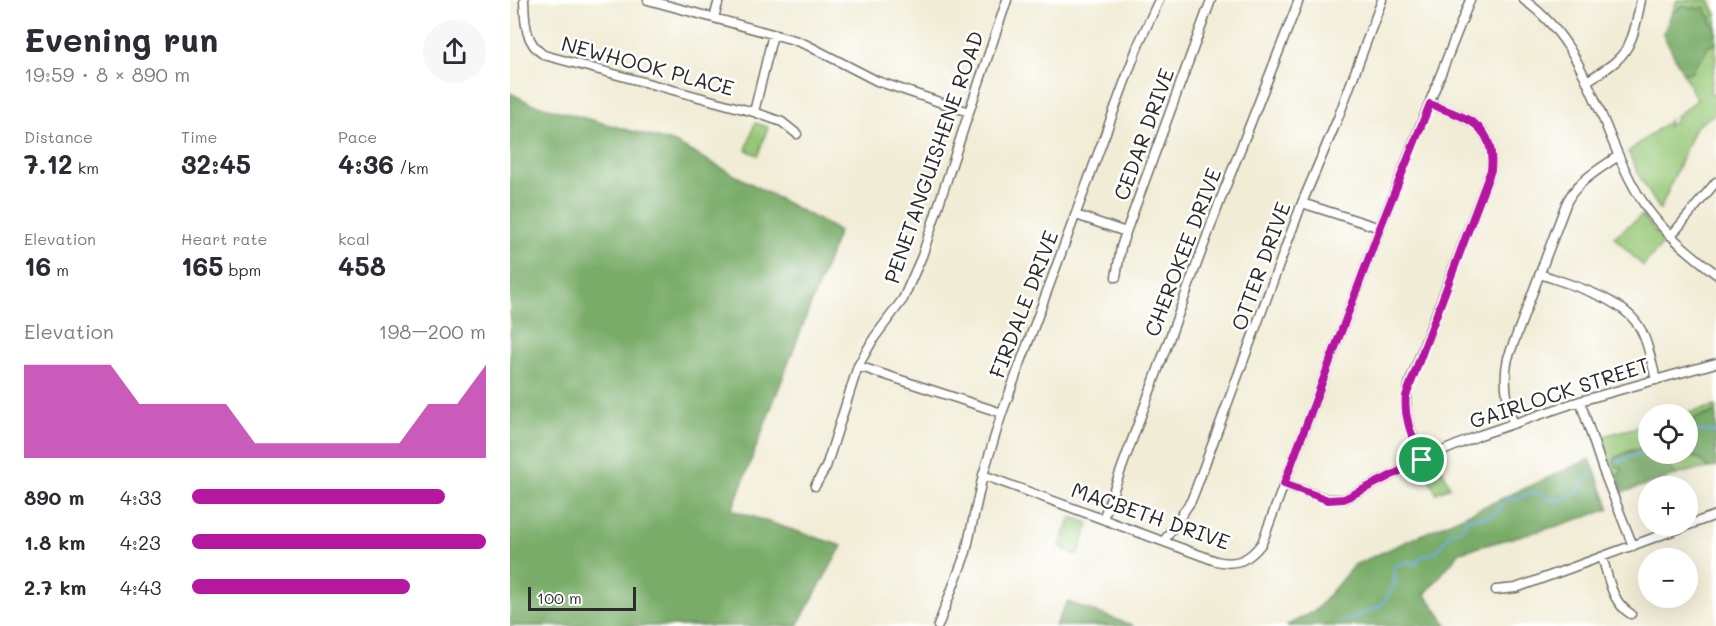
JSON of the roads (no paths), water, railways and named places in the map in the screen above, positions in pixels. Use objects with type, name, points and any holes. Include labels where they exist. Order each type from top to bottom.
[{"type":"street","name":"NEWHOOK PLACE","points":[[524,0],[527,35],[544,55],[754,112],[782,122],[797,134]]},
{"type":"street","points":[[648,0],[807,45],[877,81],[969,112]]},
{"type":"street","points":[[714,18],[719,0]]},
{"type":"street","name":"PENETANGUISHENE ROAD","points":[[815,486],[826,467],[858,366],[874,338],[903,299],[916,270],[1007,0]]},
{"type":"street","name":"FIRDALE DRIVE","points":[[938,626],[966,552],[983,475],[1002,413],[1139,43],[1159,0]]},
{"type":"street","name":"CEDAR DRIVE","points":[[1076,215],[1126,232],[1211,0]]},
{"type":"street","name":"CHEROKEE DRIVE","points":[[1103,519],[1220,201],[1299,0]]},
{"type":"street","name":"OTTER DRIVE","points":[[1164,541],[1191,501],[1302,203],[1338,118],[1382,0]]},
{"type":"street","name":"MACBETH DRIVE","points":[[983,475],[1198,555],[1227,563],[1237,563],[1255,552],[1262,543],[1380,228],[1470,0]]},
{"type":"street","points":[[1524,0],[1540,13],[1562,37],[1580,65],[1618,156],[1646,208],[1671,236],[1716,274]]},
{"type":"street","points":[[1587,81],[1616,62],[1625,51],[1635,30],[1641,0]]},
{"type":"street","points":[[754,112],[773,34]]},
{"type":"street","points":[[1422,460],[1405,411],[1406,396],[1491,170],[1492,158],[1486,134],[1479,127],[1471,121],[1430,104]]},
{"type":"street","points":[[1513,423],[1508,405],[1506,364],[1566,204],[1581,183],[1618,156]]},
{"type":"street","points":[[1671,236],[1716,182]]},
{"type":"street","points":[[1302,203],[1380,228]]},
{"type":"street","points":[[1116,277],[1126,232]]},
{"type":"street","points":[[1540,274],[1611,301],[1629,315],[1642,331],[1656,380]]},
{"type":"street","name":"GAIRLOCK STREET","points":[[1284,484],[1328,500],[1344,499],[1422,460],[1480,435],[1580,401],[1716,363]]},
{"type":"street","points":[[858,366],[1002,413]]},
{"type":"street","points":[[1580,401],[1603,470],[1633,546]]},
{"type":"street","points":[[1496,590],[1516,588],[1716,515]]},
{"type":"street","points":[[1602,557],[1614,597],[1623,609],[1631,614]]},
{"type":"waterway","points":[[1698,431],[1716,432]]},
{"type":"waterway","points":[[1616,462],[1638,454]]},
{"type":"waterway","points":[[1342,622],[1381,606],[1394,586],[1393,566],[1409,562],[1414,564],[1419,558],[1436,552],[1450,533],[1464,528],[1467,518],[1496,513],[1507,497],[1514,499],[1538,492],[1549,500],[1563,500],[1578,492],[1591,471]]}]
